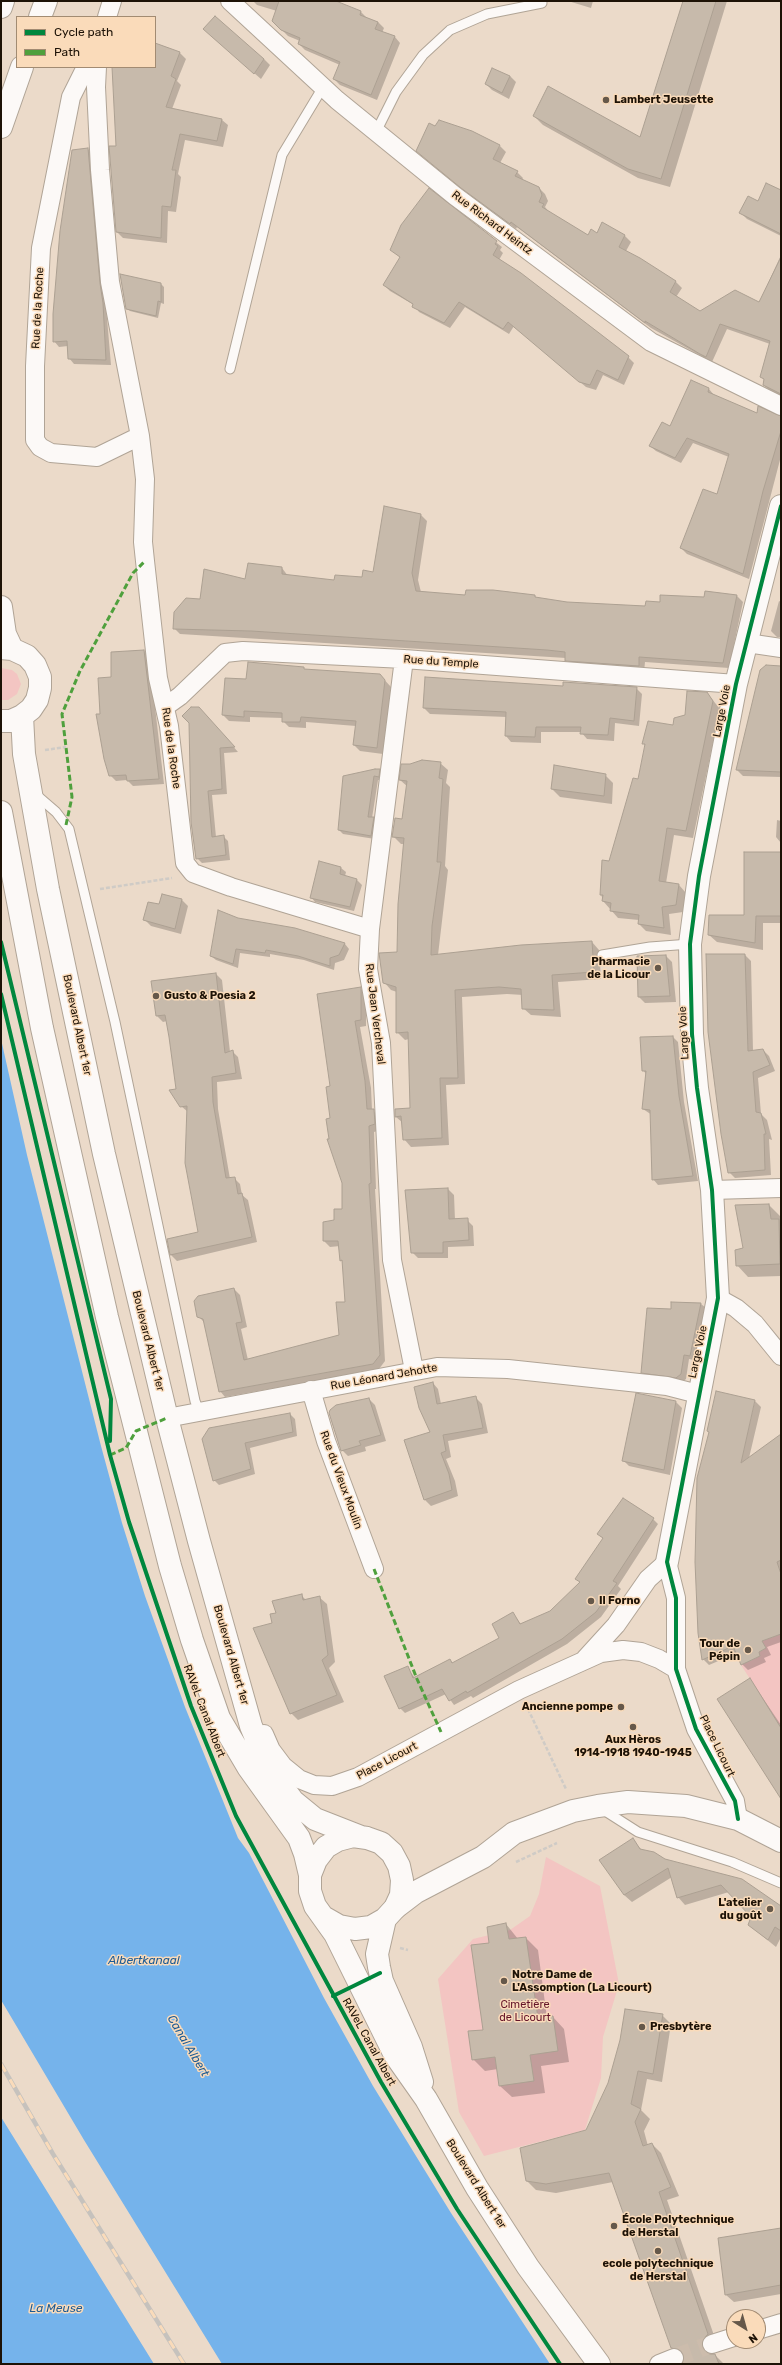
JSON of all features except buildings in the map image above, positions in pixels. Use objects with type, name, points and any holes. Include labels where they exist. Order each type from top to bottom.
[{"type":"main road","points":[[1,7],[3,1]]},
{"type":"main road","points":[[40,16],[46,1]]},
{"type":"main road","points":[[1,127],[22,68]]},
{"type":"main road","name":"Large Voie","points":[[667,1562],[698,1394],[718,1298],[712,1190],[697,1088],[692,1034],[690,944],[699,876],[736,684],[781,506]]},
{"type":"main road","points":[[1,607],[7,648],[27,656],[35,665],[40,676],[40,688],[37,700],[31,709],[11,719]]},
{"type":"main road","name":"Boulevard Albert 1er","points":[[11,719],[22,734],[48,889],[104,1154],[167,1418],[199,1541],[237,1675],[260,1751],[268,1767],[286,1793],[300,1808],[315,1819],[381,1843],[392,1853],[399,1866],[402,1880],[401,1895],[390,1914],[378,1945],[379,1967],[382,1981],[411,2047],[426,2099]]},
{"type":"main road","name":"Boulevard Albert 1er","points":[[1,812],[42,1028],[73,1173],[181,1605],[219,1718],[248,1767],[298,1838],[310,1875],[310,1891],[314,1901],[325,1918],[395,2056],[426,2099],[477,2188],[528,2267],[599,2364]]},
{"type":"main road","points":[[146,1469],[147,1444],[157,1428],[167,1418]]},
{"type":"main road","points":[[325,1918],[339,1926],[355,1929],[371,1927],[390,1914],[416,1892],[483,1857],[514,1833],[573,1811],[598,1806],[628,1802],[664,1804],[708,1810],[738,1819],[781,1841]]},
{"type":"main road","name":"Boulevard Albert 1er","points":[[310,1875],[316,1860],[326,1847],[338,1840],[361,1837]]},
{"type":"main road","name":"Boulevard Albert 1er","points":[[528,2267],[579,2364]]},
{"type":"street","points":[[107,16],[112,1]]},
{"type":"street","name":"Rue Richard Heintz","points":[[230,1],[323,87],[455,196],[651,342],[781,406]]},
{"type":"street","name":"Rue de la Roche","points":[[85,68],[71,96],[41,248],[35,366],[36,440],[40,447],[51,453],[97,457],[140,436]]},
{"type":"street","name":"Rue de la Roche","points":[[98,68],[96,87],[100,170],[110,282],[140,436],[144,479],[144,555],[158,678],[166,706],[185,863],[193,873]]},
{"type":"street","points":[[747,643],[781,648]]},
{"type":"street","name":"Rue du Temple","points":[[166,706],[180,696],[225,653],[243,651],[404,659],[736,684]]},
{"type":"street","name":"Rue Jean Vercheval","points":[[404,659],[370,929],[368,969],[381,1043],[392,1260],[414,1370]]},
{"type":"street","points":[[193,873],[231,887],[370,929]]},
{"type":"street","points":[[712,1190],[781,1188]]},
{"type":"street","points":[[718,1298],[736,1308],[755,1324],[781,1356]]},
{"type":"street","name":"Rue Léonard Jehotte","points":[[167,1418],[414,1370],[437,1367],[508,1369],[667,1386],[698,1394]]},
{"type":"street","name":"Rue du Vieux Moulin","points":[[312,1390],[326,1441],[374,1569]]},
{"type":"street","name":"Place Licourt","points":[[581,1662],[616,1625],[648,1580],[667,1562],[676,1598],[676,1669],[696,1729],[735,1801],[738,1819]]},
{"type":"street","name":"Place Licourt","points":[[237,1675],[271,1750],[283,1766],[299,1779],[314,1785],[332,1786],[358,1777],[519,1690],[602,1653],[623,1650],[647,1654],[676,1669]]},
{"type":"street","points":[[766,2328],[781,2323]]},
{"type":"street","points":[[712,2344],[726,2340]]},
{"type":"lane","points":[[376,132],[396,92],[423,55],[450,30],[487,14],[542,3]]},
{"type":"lane","points":[[230,369],[282,155],[323,87]]},
{"type":"lane","points":[[32,791],[44,800],[69,829],[115,1022],[195,1401],[199,1411]]},
{"type":"lane","points":[[602,955],[650,947],[690,944]]},
{"type":"lane","points":[[598,1806],[638,1832],[732,1862],[781,1883]]},
{"type":"path","points":[[84,892],[113,886],[144,884],[193,873]]},
{"type":"path","points":[[519,1690],[568,1794],[573,1811]]},
{"type":"green space","points":[[1,668],[12,670],[17,674],[21,684],[17,694],[8,700],[1,700]]},
{"type":"green space","points":[[781,1634],[781,1724],[779,1724],[741,1665],[760,1656],[759,1652],[766,1648],[762,1641]]},
{"type":"green space","name":"Cimetière de Licourt","points":[[546,1857],[600,1886],[619,1984],[603,2037],[601,2078],[585,2130],[484,2156],[459,2112],[438,1979],[473,1939],[510,1930],[530,1916],[539,1894]]},
{"type":"water","name":"Albertkanaal","points":[[1,1039],[27,1155],[122,1523],[145,1596],[185,1707],[238,1838],[249,1853],[324,1998],[373,2086],[451,2213],[550,2364],[222,2364],[84,2140],[1,2000]]},
{"type":"water","name":"La Meuse","points":[[1,2117],[154,2364],[1,2364]]},
{"type":"tunnel","points":[[674,2358],[712,2344]]},
{"type":"railway","points":[[1,2064],[53,2154],[184,2364]]},
{"type":"marked path","points":[[66,825],[72,797],[62,714],[80,671],[133,573],[145,561]]},
{"type":"marked path","points":[[110,1455],[126,1448],[136,1431],[167,1418]]},
{"type":"marked path","points":[[374,1569],[417,1679],[441,1732]]},
{"type":"cycle path","points":[[738,1819],[735,1801],[696,1729],[676,1669],[676,1598],[667,1562],[718,1298],[712,1190],[697,1088],[692,1034],[690,944],[699,876],[736,684],[781,506]]},
{"type":"cycle path","points":[[1,942],[111,1399],[110,1441]]},
{"type":"cycle path","name":"RAVeL Canal Albert","points":[[1,994],[110,1455],[129,1522],[191,1706],[236,1816],[381,2082],[457,2209],[560,2364]]},
{"type":"cycle path","name":"RAVeL Canal Albert","points":[[333,1996],[380,1973]]},
{"type":"place","name":"Lambert Jeusette","points":[[606,100]]},
{"type":"place","name":"Pharmacie de la Licour","points":[[658,968]]},
{"type":"place","name":"Gusto & Poesia 2","points":[[156,996]]},
{"type":"place","name":"Il Forno","points":[[591,1601]]},
{"type":"place","name":"Tour de Pépin","points":[[748,1650]]},
{"type":"place","name":"Ancienne pompe","points":[[621,1707]]},
{"type":"place","name":"Aux Hèros 1914-1918 1940-1945","points":[[633,1727]]},
{"type":"place","name":"L'atelier du goût","points":[[770,1909]]},
{"type":"place","name":"Notre Dame de L'Assomption (La Licourt)","points":[[504,1981]]},
{"type":"place","name":"Presbytère","points":[[642,2027]]},
{"type":"place","name":"École Polytechnique de Herstal","points":[[614,2226]]},
{"type":"place","name":"ecole polytechnique de Herstal","points":[[658,2251]]},
{"type":"water label","name":"Canal Albert","points":[[188,2046]]}]
